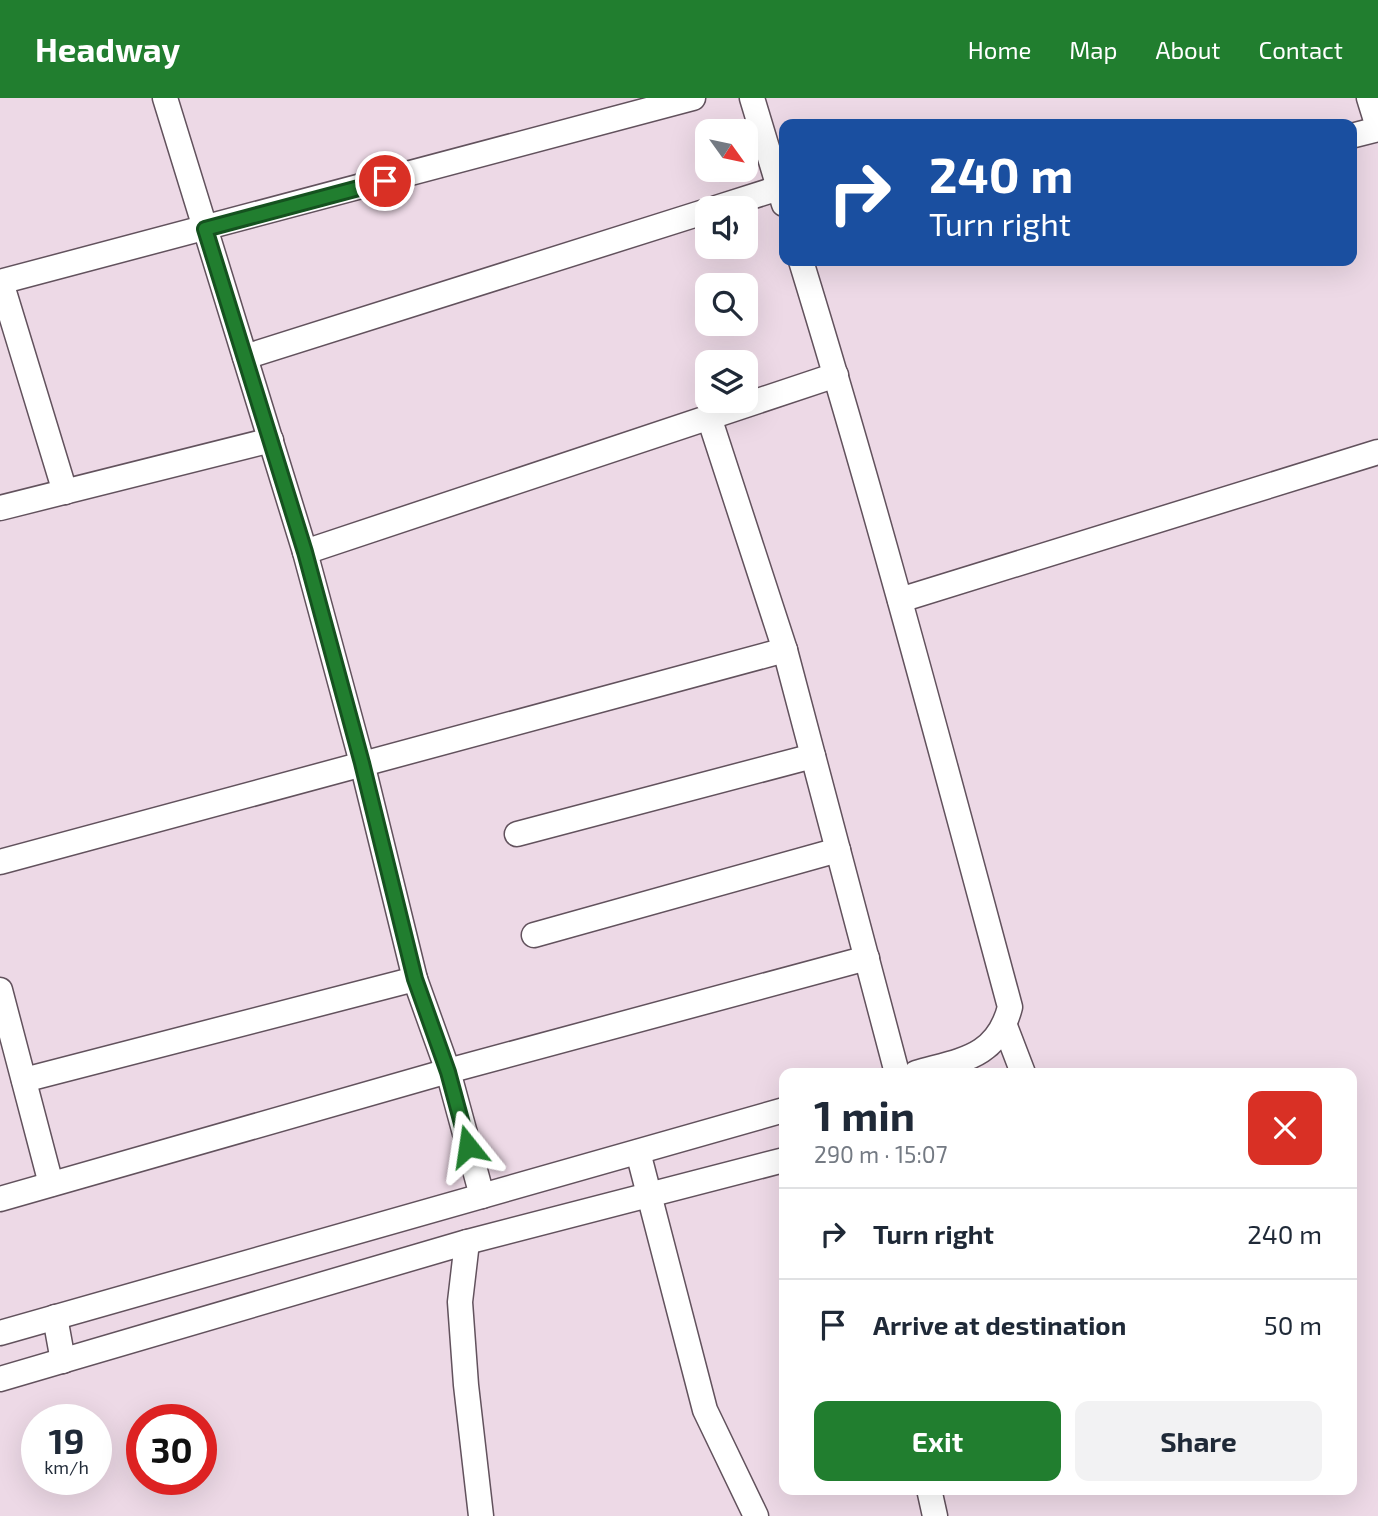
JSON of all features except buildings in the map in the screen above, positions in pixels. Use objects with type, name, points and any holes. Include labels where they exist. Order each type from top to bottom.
[{"type":"street","points":[[165,98],[305,552],[362,763],[415,979],[448,1072],[482,1196]]},
{"type":"street","points":[[65,492],[1,282],[693,98]]},
{"type":"street","points":[[752,98],[779,186]]},
{"type":"street","points":[[1357,134],[1378,128],[1369,98]]},
{"type":"street","points":[[758,200],[779,197]]},
{"type":"street","points":[[245,357],[695,215]]},
{"type":"street","points":[[804,266],[900,600],[1010,1007],[1005,1026],[995,1041],[964,1068]]},
{"type":"street","points":[[305,552],[836,374]]},
{"type":"street","points":[[709,417],[785,650],[896,1068]]},
{"type":"street","points":[[0,508],[271,440]]},
{"type":"street","points":[[900,600],[1378,452]]},
{"type":"street","points":[[0,862],[785,650]]},
{"type":"street","points":[[517,834],[813,756]]},
{"type":"street","points":[[534,936],[838,850]]},
{"type":"street","points":[[0,1199],[448,1072],[867,958]]},
{"type":"street","points":[[24,1080],[415,979]]},
{"type":"street","points":[[0,990],[51,1184]]},
{"type":"street","points":[[1005,1026],[1021,1068]]},
{"type":"street","points":[[933,1068],[978,1055]]},
{"type":"street","points":[[0,1333],[779,1111]]},
{"type":"street","points":[[638,1152],[705,1410],[756,1516]]},
{"type":"street","points":[[0,1379],[467,1242],[779,1161]]},
{"type":"street","points":[[467,1242],[460,1302],[466,1385],[481,1516]]},
{"type":"street","points":[[55,1317],[63,1361]]},
{"type":"route","points":[[385,181],[205,229],[305,552],[362,763],[415,979],[448,1072],[468,1146]]}]
